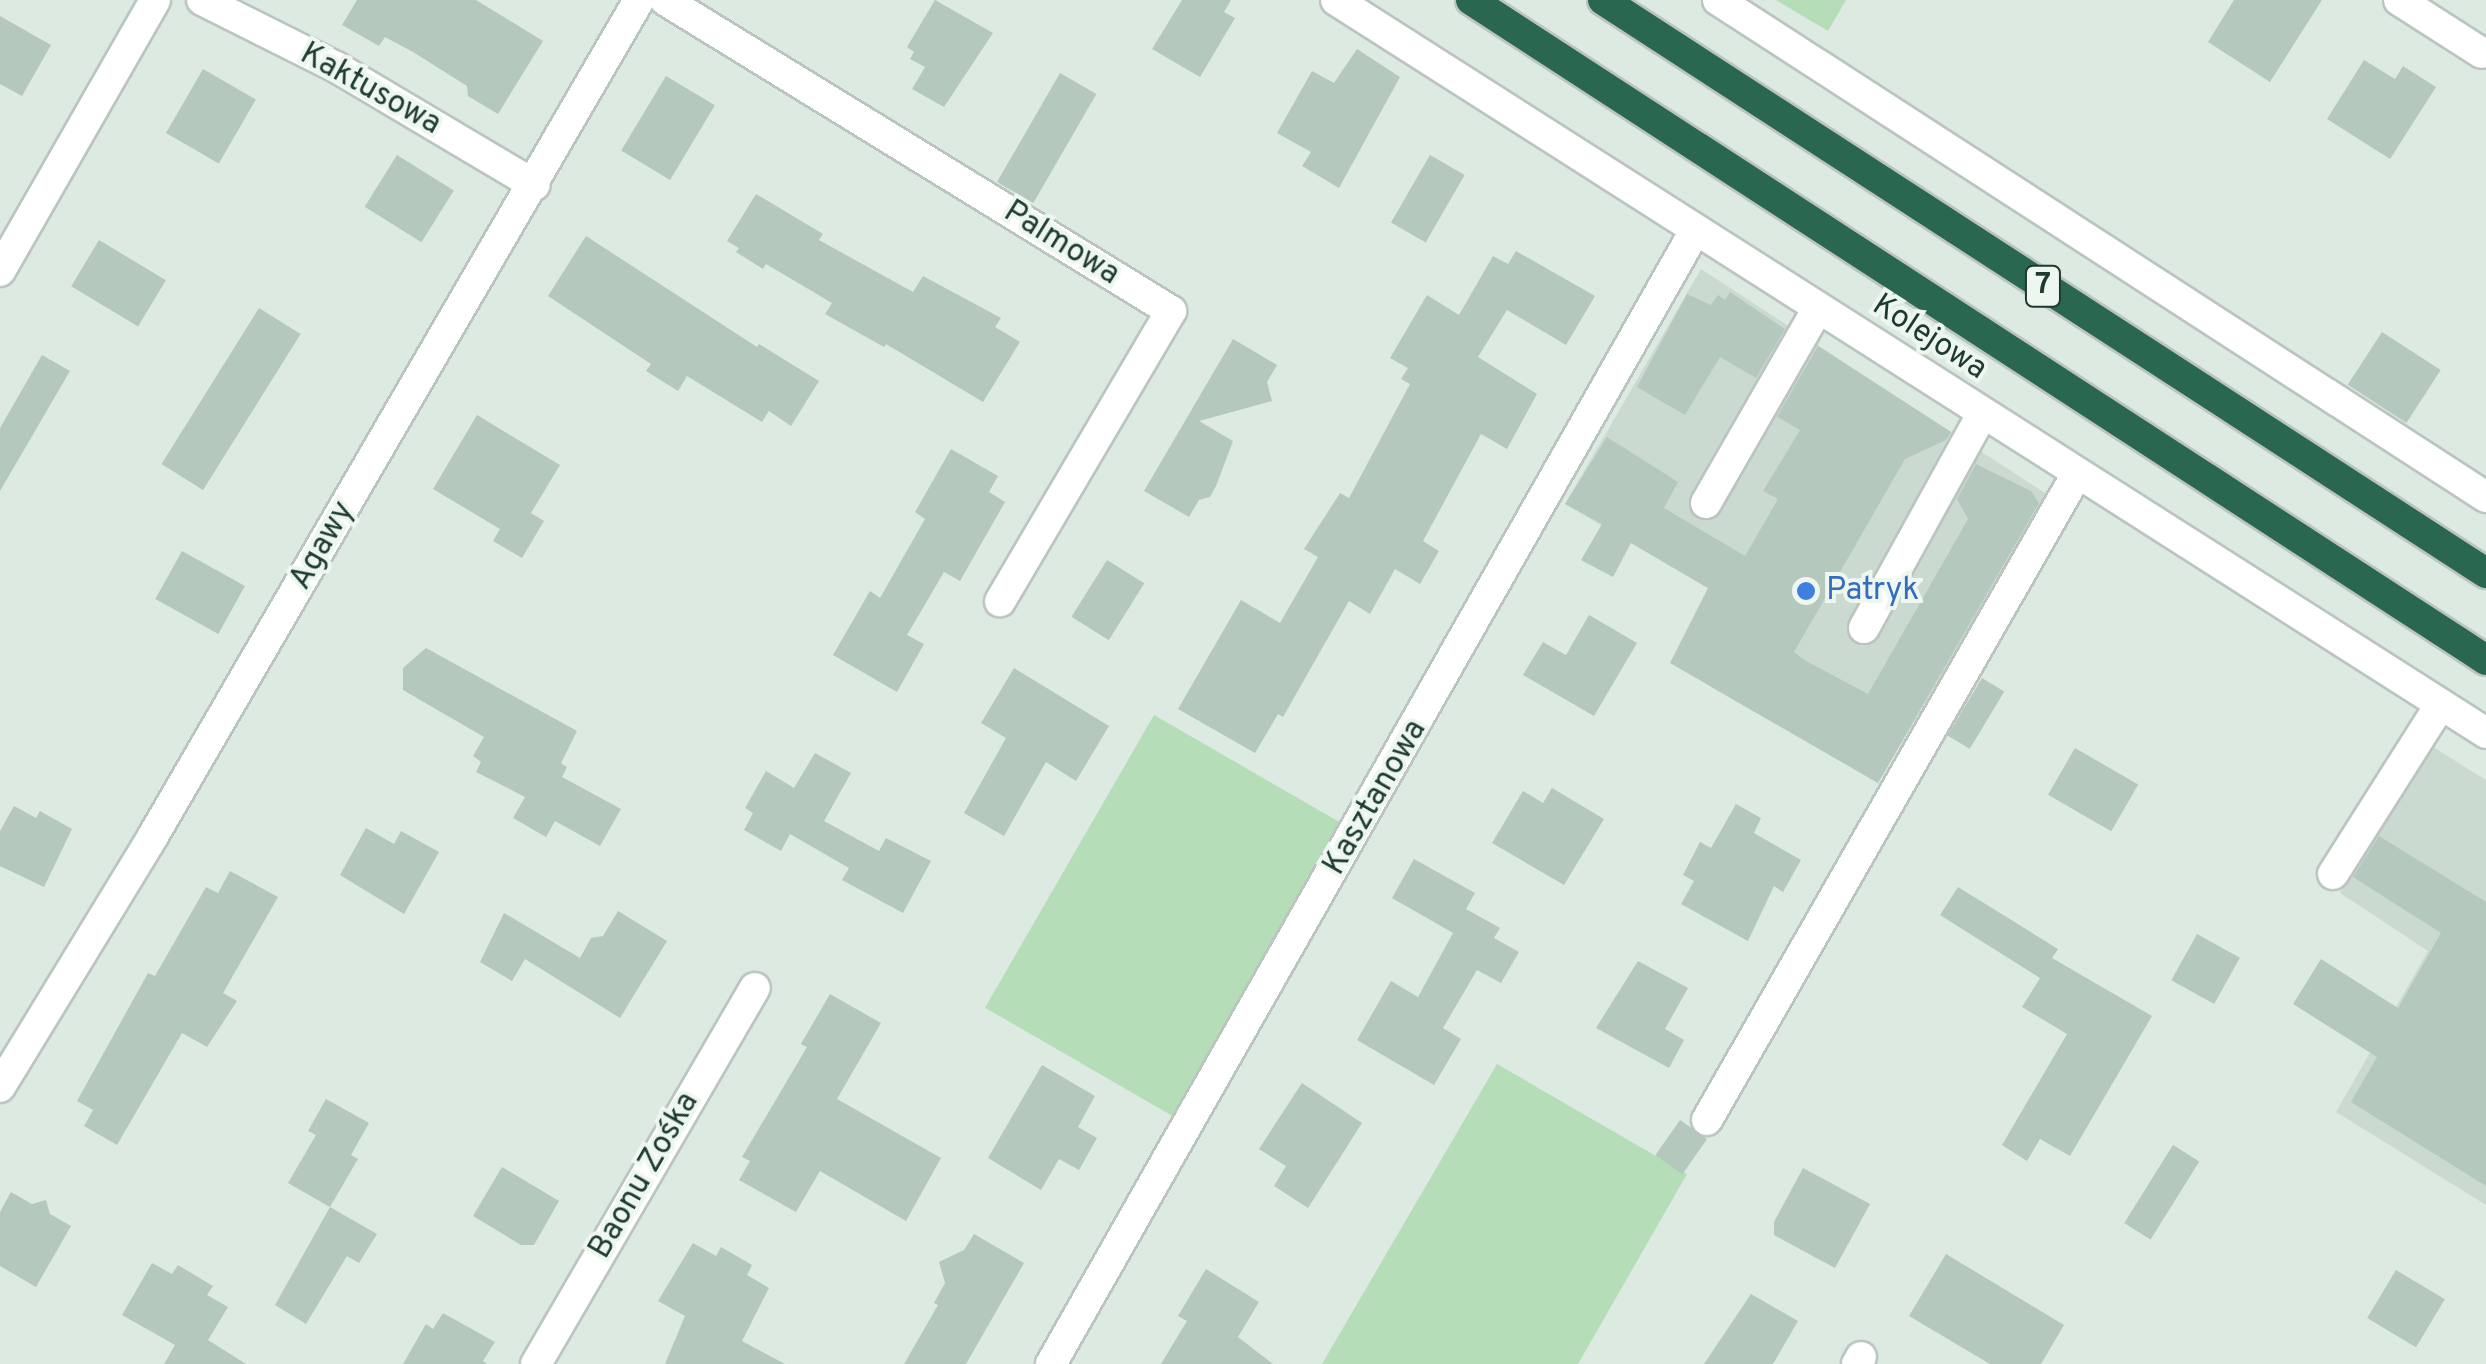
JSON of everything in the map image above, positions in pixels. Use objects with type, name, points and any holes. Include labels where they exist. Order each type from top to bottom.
[{"type":"highway","name":"Kolejowa","points":[[1470,0],[2486,660]]},
{"type":"highway","name":"7","points":[[1603,0],[2486,574]]},
{"type":"street","points":[[0,272],[156,0]]},
{"type":"street","name":"Kaktusowa","points":[[202,0],[336,67],[535,185]]},
{"type":"street","name":"Agawy","points":[[0,1087],[153,836],[535,185],[639,0]]},
{"type":"street","name":"Palmowa","points":[[665,0],[1171,311],[1000,601]]},
{"type":"street","name":"Kolejowa","points":[[1336,0],[2486,733]]},
{"type":"street","points":[[2400,0],[2482,53]]},
{"type":"street","points":[[1730,3],[2486,497]]},
{"type":"street","name":"Kasztanowa","points":[[1051,1364],[1696,229]]},
{"type":"street","points":[[1706,503],[1818,308]]},
{"type":"street","points":[[1864,628],[1982,414]]},
{"type":"street","points":[[1707,1120],[2076,474]]},
{"type":"street","points":[[2333,874],[2441,704]]},
{"type":"street","name":"Baonu Zośka","points":[[536,1364],[755,988]]},
{"type":"shaded area","points":[[1701,269],[2048,495],[1878,783],[1711,687],[1753,615],[1565,504]]},
{"type":"shaded area","points":[[2430,745],[2486,780],[2486,1205],[2336,1112],[2428,951],[2340,893]]},
{"type":"green space","points":[[1776,0],[1846,0],[1828,31]]},
{"type":"green space","points":[[1154,715],[1341,823],[1172,1116],[985,1008]]},
{"type":"green space","points":[[1497,1064],[1687,1174],[1578,1364],[1322,1364]]},
{"type":"building","points":[[357,0],[476,0],[543,41],[498,114],[468,96],[467,86],[413,52],[385,37],[379,46],[342,25]]},
{"type":"building","points":[[935,0],[993,33],[944,107],[912,89],[925,67],[910,59],[914,52],[907,47]]},
{"type":"building","points":[[1182,0],[1231,0],[1224,12],[1235,18],[1200,77],[1152,49]]},
{"type":"building","points":[[2234,0],[2322,0],[2270,82],[2208,42]]},
{"type":"building","points":[[0,16],[51,45],[22,96],[0,84]]},
{"type":"building","points":[[1357,49],[1400,77],[1339,188],[1302,166],[1311,152],[1277,133],[1312,71],[1334,83]]},
{"type":"building","points":[[2364,60],[2395,79],[2403,66],[2436,87],[2390,159],[2327,119]]},
{"type":"building","points":[[203,69],[256,99],[219,164],[166,133]]},
{"type":"building","points":[[1060,73],[1096,94],[1033,203],[997,182]]},
{"type":"building","points":[[666,76],[715,105],[670,180],[621,151]]},
{"type":"building","points":[[397,155],[454,191],[421,242],[365,207]]},
{"type":"building","points":[[1430,155],[1465,175],[1426,243],[1391,223]]},
{"type":"building","points":[[756,194],[823,234],[819,240],[913,292],[923,276],[1001,318],[995,327],[1020,342],[983,402],[886,344],[884,347],[825,314],[832,303],[766,264],[763,269],[736,252],[739,248],[727,241]]},
{"type":"building","points":[[586,236],[757,347],[759,344],[819,381],[791,426],[769,411],[762,422],[687,376],[678,391],[646,371],[651,364],[548,296]]},
{"type":"building","points":[[99,240],[166,280],[138,326],[71,286]]},
{"type":"building","points":[[1516,251],[1595,296],[1566,345],[1507,310],[1478,357],[1537,394],[1507,449],[1481,434],[1423,541],[1439,551],[1420,584],[1395,569],[1370,614],[1349,601],[1283,717],[1278,714],[1255,753],[1178,709],[1241,600],[1280,623],[1318,557],[1304,549],[1340,493],[1349,498],[1410,384],[1401,379],[1408,368],[1390,358],[1427,295],[1459,315],[1493,256],[1508,264]]},
{"type":"building","points":[[1730,292],[1785,329],[1756,378],[1720,357],[1685,415],[1637,387],[1687,294],[1711,305],[1718,295],[1725,300]]},
{"type":"building","points":[[259,308],[301,334],[203,490],[161,464]]},
{"type":"building","points":[[2382,332],[2441,370],[2406,423],[2348,385]]},
{"type":"building","points":[[1233,339],[1277,365],[1267,382],[1272,401],[1199,421],[1233,441],[1210,497],[1199,500],[1189,517],[1144,491]]},
{"type":"building","points":[[1818,346],[1951,432],[1946,440],[1905,459],[1794,652],[1806,661],[1868,694],[1968,519],[1957,499],[1976,464],[2031,491],[2039,503],[1878,783],[1670,663],[1708,588],[1631,543],[1613,577],[1581,560],[1602,524],[1565,504],[1607,437],[1678,482],[1664,508],[1745,556],[1778,499],[1763,491],[1800,430],[1777,417]]},
{"type":"building","points":[[42,355],[70,371],[0,491],[0,428]]},
{"type":"building","points":[[477,415],[560,465],[531,513],[544,521],[522,558],[493,541],[500,529],[433,489]]},
{"type":"building","points":[[951,449],[998,476],[989,492],[1005,502],[960,581],[944,572],[907,635],[924,644],[897,692],[833,655],[870,591],[880,598],[925,519],[915,512]]},
{"type":"building","points":[[182,551],[245,586],[218,634],[155,599]]},
{"type":"building","points":[[1107,560],[1144,583],[1109,640],[1071,617]]},
{"type":"building","points":[[1589,615],[1637,643],[1594,716],[1523,675],[1543,642],[1566,655]]},
{"type":"building","points":[[426,648],[577,731],[561,763],[567,767],[562,777],[621,809],[600,846],[555,821],[546,837],[513,818],[525,797],[476,772],[481,762],[473,756],[484,737],[403,690],[403,668]]},
{"type":"building","points":[[1014,668],[1109,726],[1076,781],[1046,762],[1004,836],[964,813],[1006,738],[981,723]]},
{"type":"building","points":[[1982,678],[2004,691],[1970,749],[1947,735]]},
{"type":"building","points":[[2075,748],[2138,785],[2111,831],[2048,795]]},
{"type":"building","points":[[815,753],[851,773],[824,821],[879,851],[886,838],[931,861],[903,913],[842,880],[849,868],[790,834],[781,851],[744,830],[753,813],[745,808],[766,771],[794,788]]},
{"type":"building","points":[[1552,788],[1604,819],[1564,885],[1492,843],[1523,791],[1543,803]]},
{"type":"building","points":[[1736,804],[1761,818],[1754,833],[1801,860],[1783,892],[1774,886],[1748,941],[1681,904],[1694,881],[1683,875],[1700,842],[1711,848]]},
{"type":"building","points":[[14,806],[36,818],[40,811],[72,829],[44,887],[0,866],[0,831]]},
{"type":"building","points":[[366,828],[394,844],[401,831],[439,852],[404,914],[340,875]]},
{"type":"building","points":[[2379,836],[2486,902],[2486,1186],[2351,1102],[2377,1057],[2293,1004],[2321,959],[2398,1008],[2441,933],[2353,877]]},
{"type":"building","points":[[1414,859],[1475,893],[1466,909],[1500,928],[1494,938],[1519,952],[1501,983],[1477,970],[1443,1028],[1461,1039],[1434,1085],[1357,1040],[1391,981],[1418,997],[1453,933],[1392,898]]},
{"type":"building","points":[[230,871],[278,897],[223,993],[237,1001],[207,1047],[182,1033],[117,1145],[84,1126],[93,1110],[77,1101],[148,973],[155,976],[206,887],[218,893]]},
{"type":"building","points":[[1958,887],[2058,949],[2052,958],[2152,1016],[2070,1156],[2040,1139],[2027,1161],[2002,1145],[2067,1034],[2022,1007],[2040,978],[1940,915]]},
{"type":"building","points":[[618,911],[667,941],[620,1018],[525,959],[512,981],[480,962],[504,913],[580,958],[591,938],[603,936]]},
{"type":"building","points":[[2197,934],[2240,958],[2214,1004],[2171,980]]},
{"type":"building","points":[[1638,961],[1688,988],[1665,1029],[1684,1040],[1669,1068],[1596,1028]]},
{"type":"building","points":[[830,994],[881,1023],[837,1099],[941,1158],[906,1221],[820,1171],[796,1212],[739,1180],[750,1161],[742,1157],[807,1047],[801,1044]]},
{"type":"building","points":[[1042,1065],[1095,1096],[1078,1127],[1097,1138],[1079,1170],[1059,1159],[1041,1190],[988,1158]]},
{"type":"building","points":[[1302,1083],[1362,1123],[1308,1208],[1274,1186],[1286,1166],[1259,1149]]},
{"type":"building","points":[[326,1099],[369,1123],[351,1155],[358,1159],[330,1207],[288,1183],[316,1135],[308,1131]]},
{"type":"building","points":[[1680,1120],[1707,1139],[1682,1174],[1655,1155]]},
{"type":"building","points":[[2173,1145],[2199,1161],[2151,1239],[2124,1223]]},
{"type":"building","points":[[502,1167],[559,1201],[534,1245],[521,1245],[473,1216]]},
{"type":"building","points":[[1803,1168],[1870,1204],[1835,1268],[1774,1235],[1774,1222]]},
{"type":"building","points":[[11,1192],[32,1204],[46,1200],[50,1214],[71,1226],[36,1287],[0,1266],[0,1212]]},
{"type":"building","points":[[330,1207],[377,1234],[359,1263],[347,1256],[306,1324],[275,1305]]},
{"type":"building","points":[[974,1234],[1024,1263],[966,1364],[904,1364],[938,1305],[934,1303],[945,1283],[939,1262],[964,1250]]},
{"type":"building","points":[[693,1243],[716,1256],[721,1247],[752,1265],[747,1275],[769,1288],[742,1341],[785,1364],[665,1364],[685,1316],[658,1301]]},
{"type":"building","points":[[1946,1254],[2064,1325],[2041,1364],[1990,1364],[1909,1316]]},
{"type":"building","points":[[152,1263],[172,1274],[178,1265],[213,1286],[207,1295],[228,1307],[208,1340],[246,1364],[164,1364],[175,1345],[122,1315]]},
{"type":"building","points":[[1206,1269],[1259,1302],[1238,1337],[1273,1364],[1161,1364],[1187,1321],[1178,1316]]},
{"type":"building","points":[[2396,1270],[2445,1299],[2416,1347],[2367,1318]]},
{"type":"building","points":[[1751,1294],[1798,1321],[1773,1364],[1704,1364]]},
{"type":"building","points":[[443,1313],[495,1342],[483,1361],[487,1364],[403,1364],[426,1324],[433,1329]]},
{"type":"place","name":"Patryk","points":[[1806,591]]}]
